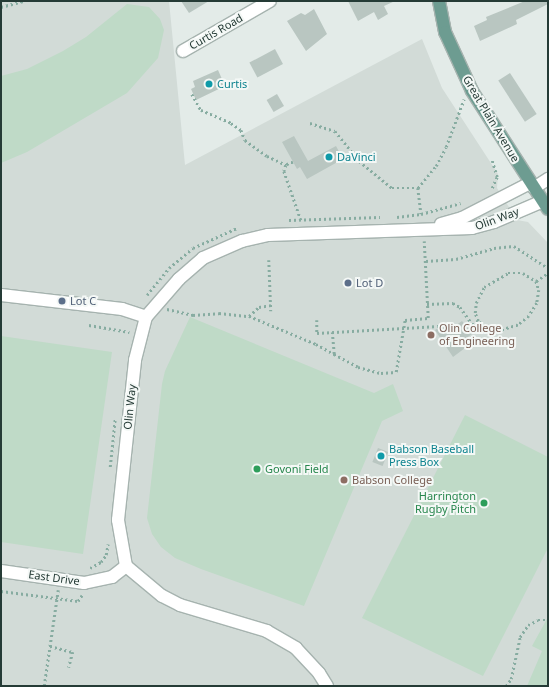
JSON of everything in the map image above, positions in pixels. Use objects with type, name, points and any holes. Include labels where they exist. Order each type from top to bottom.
[{"type":"main road","name":"Great Plain Avenue","points":[[439,1],[446,32],[472,91],[545,205]]},
{"type":"street","name":"Curtis Road","points":[[183,51],[270,1]]},
{"type":"street","name":"Olin Way","points":[[425,234],[532,185],[548,180]]},
{"type":"street","name":"Olin Way","points":[[126,566],[118,520],[141,315],[203,258],[242,242],[268,235],[425,234],[482,226],[545,205]]},
{"type":"street","points":[[1,295],[141,315]]},
{"type":"street","points":[[126,566],[162,596],[180,605],[267,631],[296,648],[319,673],[327,686]]},
{"type":"street","name":"East Drive","points":[[1,571],[84,583],[112,577],[126,566]]},
{"type":"path","points":[[1,7],[23,1]]},
{"type":"path","points":[[421,214],[418,188],[436,166],[446,147],[461,102],[472,91]]},
{"type":"path","points":[[192,94],[201,110],[231,123],[241,130],[245,140],[267,156],[286,164],[293,162]]},
{"type":"path","points":[[310,123],[335,131],[351,153],[392,188],[418,188]]},
{"type":"path","points":[[342,158],[351,153]]},
{"type":"path","points":[[484,192],[496,183],[496,170],[492,161]]},
{"type":"path","points":[[286,164],[284,171],[301,220]]},
{"type":"path","points":[[390,217],[421,214],[465,202]]},
{"type":"path","points":[[287,221],[383,217]]},
{"type":"path","points":[[127,338],[129,332],[169,268],[193,248],[227,231],[242,227]]},
{"type":"path","points":[[163,308],[193,315],[219,313],[249,316],[316,344],[358,367],[382,373],[396,372],[405,329],[405,320],[428,318],[425,234]]},
{"type":"path","points":[[426,261],[456,259],[494,248],[514,246],[548,268]]},
{"type":"path","points":[[269,260],[271,311]]},
{"type":"path","points":[[523,272],[536,281],[539,290],[537,303],[529,316],[518,325],[502,330],[488,330],[478,321],[474,313],[476,303],[484,286],[496,278],[508,273],[523,272]]},
{"type":"path","points":[[536,281],[548,274]]},
{"type":"path","points":[[427,304],[453,304],[460,307],[473,325],[478,321]]},
{"type":"path","points":[[249,316],[259,307],[271,305]]},
{"type":"path","points":[[317,320],[317,333],[439,326]]},
{"type":"path","points":[[90,325],[129,332]]},
{"type":"path","points":[[332,332],[334,354]]},
{"type":"path","points":[[109,471],[116,410]]},
{"type":"path","points":[[1,591],[78,601],[82,597],[85,569],[95,566],[106,556],[108,538]]},
{"type":"path","points":[[44,686],[60,580]]},
{"type":"path","points":[[506,686],[511,679],[520,637],[528,625],[538,620],[548,620]]},
{"type":"path","points":[[50,646],[73,652],[69,668]]},
{"type":"shaded area","name":"Olin College of Engineering","points":[[1,1],[169,1],[185,165],[422,39],[442,88],[498,174],[497,188],[517,220],[528,222],[548,243],[548,686],[1,686]]},
{"type":"green space","points":[[127,4],[149,7],[160,19],[164,30],[158,58],[127,93],[27,152],[1,163],[1,76],[27,69],[63,51],[86,37]]},
{"type":"green space","name":"Govoni Field","points":[[190,317],[374,393],[393,384],[403,411],[382,421],[304,606],[201,569],[175,558],[161,547],[152,534],[147,518],[162,384],[165,371]]},
{"type":"green space","points":[[1,336],[112,352],[83,554],[1,542]]},
{"type":"green space","name":"Harrington Rugby Pitch","points":[[465,415],[548,457],[548,548],[483,676],[362,618]]},
{"type":"green space","points":[[548,617],[548,686],[527,686],[542,651],[532,646]]},
{"type":"building","points":[[181,1],[209,1],[189,13]]},
{"type":"building","points":[[348,1],[395,1],[384,6],[388,14],[378,20],[374,12],[358,21]]},
{"type":"building","points":[[525,1],[548,1],[548,4],[516,20],[517,24],[480,41],[474,26],[487,20],[486,17]]},
{"type":"building","points":[[314,9],[327,34],[306,51],[287,21],[301,13],[305,15]]},
{"type":"building","points":[[275,49],[283,64],[257,78],[249,63]]},
{"type":"building","name":"Curtis","points":[[218,70],[225,86],[196,100],[191,89],[195,87],[193,81]]},
{"type":"building","points":[[510,73],[537,114],[525,122],[498,81]]},
{"type":"building","points":[[277,94],[284,106],[274,112],[267,100]]},
{"type":"building","name":"DaVinci","points":[[294,136],[308,161],[336,146],[343,159],[307,179],[300,167],[297,169],[282,142]]},
{"type":"building","points":[[462,321],[472,334],[461,342],[465,348],[453,357],[435,330],[448,322],[452,328]]},
{"type":"building","name":"Babson Baseball Press Box","points":[[378,448],[388,452],[383,466],[372,462]]},
{"type":"place","name":"Curtis","points":[[209,84]]},
{"type":"place","name":"DaVinci","points":[[329,157]]},
{"type":"place","name":"Lot D","points":[[348,283]]},
{"type":"place","name":"Lot C","points":[[62,301]]},
{"type":"place","name":"Olin College of Engineering","points":[[431,335]]},
{"type":"place","name":"Babson Baseball Press Box","points":[[381,456]]},
{"type":"place","name":"Govoni Field","points":[[257,469]]},
{"type":"place","name":"Babson College","points":[[344,480]]},
{"type":"place","name":"Harrington Rugby Pitch","points":[[484,503]]}]
